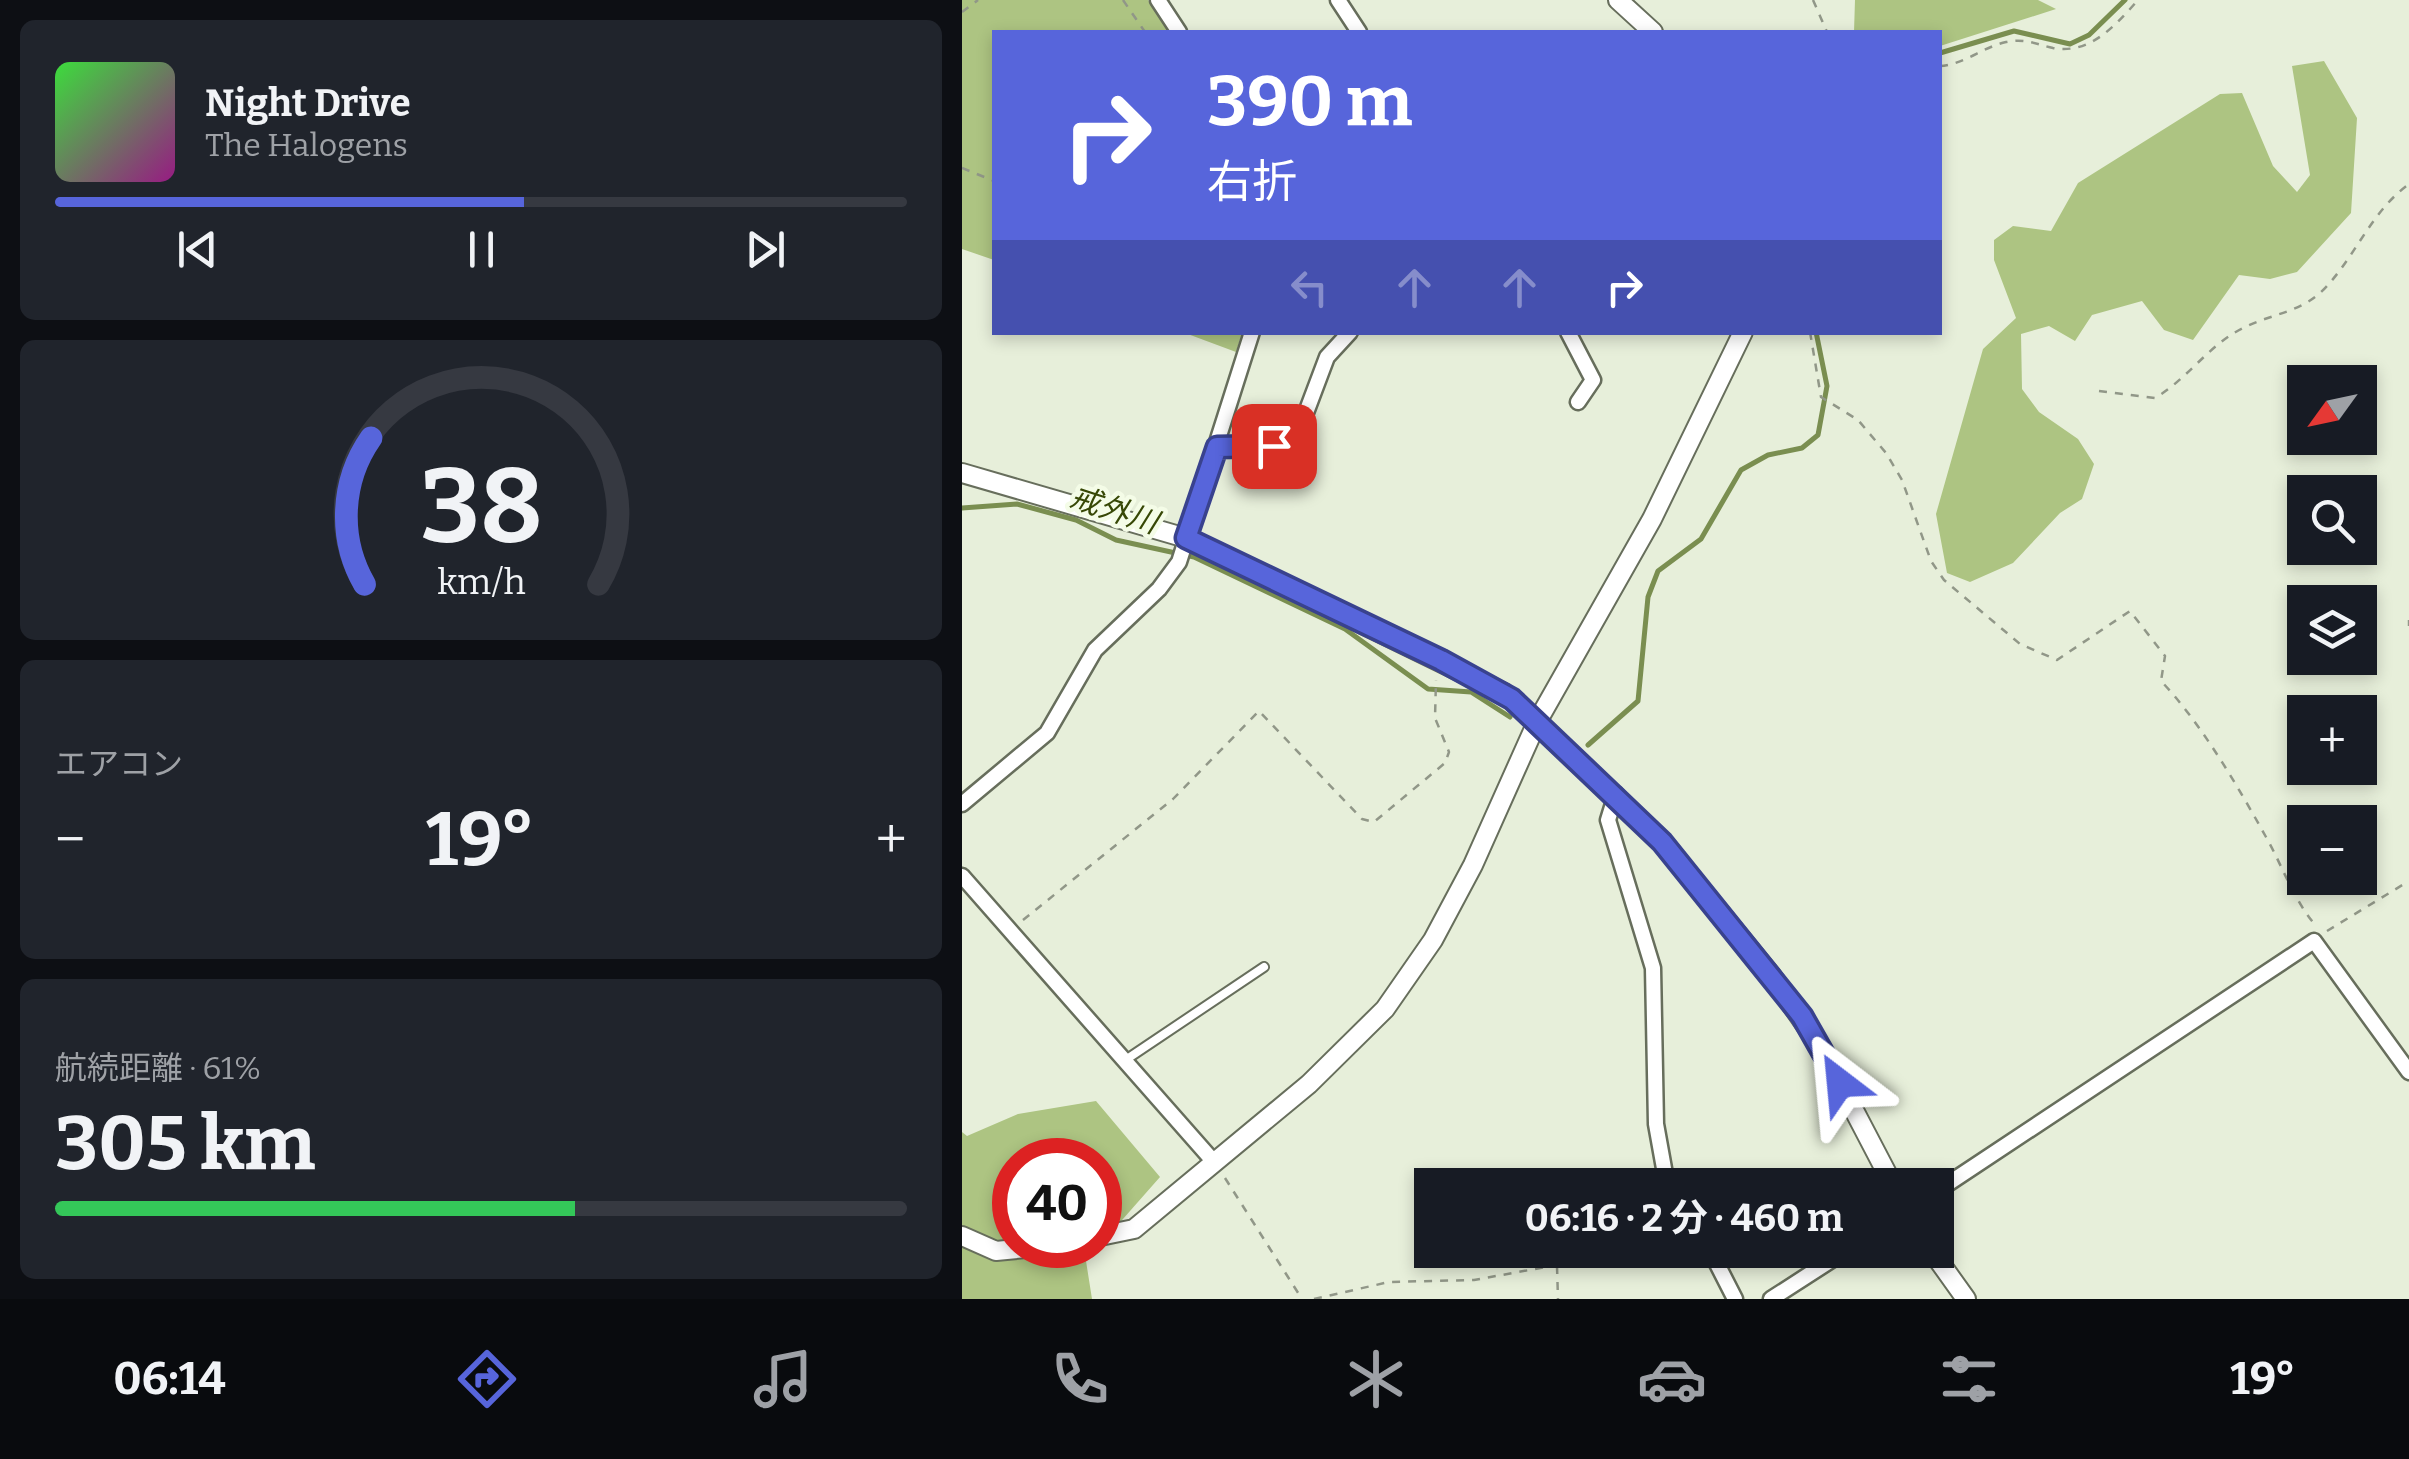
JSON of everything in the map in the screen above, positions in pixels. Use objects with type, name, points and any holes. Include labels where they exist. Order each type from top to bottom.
[{"type":"street","points":[[1158,0],[1179,30]]},
{"type":"street","points":[[1338,0],[1358,30]]},
{"type":"street","points":[[1618,0],[1651,30]]},
{"type":"street","points":[[962,804],[1047,734],[1095,650],[1159,589],[1178,562],[1251,335]]},
{"type":"street","points":[[1217,447],[1274,446],[1298,434],[1327,357],[1347,335]]},
{"type":"street","points":[[1570,335],[1593,380],[1578,402]]},
{"type":"street","points":[[1122,1231],[1134,1229],[1309,1084],[1386,1009],[1441,925],[1536,722],[1652,519],[1742,335]]},
{"type":"street","points":[[962,473],[1186,538],[1494,686],[1616,794],[1662,842],[1802,1016],[1884,1168]]},
{"type":"street","points":[[1616,794],[1608,820],[1656,988],[1656,1124],[1664,1168]]},
{"type":"street","points":[[962,876],[1214,1162]]},
{"type":"street","points":[[1954,1180],[2314,941],[2408,1072]]},
{"type":"street","points":[[962,1236],[992,1249]]},
{"type":"street","points":[[1720,1268],[1736,1299]]},
{"type":"street","points":[[1771,1299],[1820,1268]]},
{"type":"street","points":[[1944,1268],[1966,1299]]},
{"type":"lane","points":[[1124,1061],[1264,967]]},
{"type":"path","points":[[962,12],[978,0]]},
{"type":"path","points":[[1122,0],[1144,30]]},
{"type":"path","points":[[1813,0],[1826,30]]},
{"type":"path","points":[[1942,65],[2016,41],[2078,48],[2101,36],[2138,0]]},
{"type":"path","points":[[962,168],[992,181]]},
{"type":"path","points":[[2099,391],[2156,398],[2234,334],[2301,308],[2326,287],[2388,199],[2408,184]]},
{"type":"path","points":[[1810,335],[1820,397],[1858,420],[1886,453],[1902,480],[1931,562],[1944,580],[2020,644],[2044,658],[2057,660],[2130,611],[2165,656],[2161,681],[2198,720],[2209,748],[2266,837],[2298,905],[2323,934],[2408,881]]},
{"type":"path","points":[[2408,620],[2408,626]]},
{"type":"path","points":[[1010,930],[1174,799],[1259,711],[1362,819],[1374,822],[1445,763],[1449,752],[1435,718],[1435,682]]},
{"type":"path","points":[[1214,1162],[1302,1299]]},
{"type":"path","points":[[1314,1299],[1389,1282],[1474,1280],[1537,1268]]},
{"type":"path","points":[[1558,1268],[1558,1299]]},
{"type":"green space","points":[[962,0],[1148,0],[1169,30],[992,30],[992,259],[962,249]]},
{"type":"green space","points":[[1855,0],[2038,0],[2056,9],[1942,45],[1942,30],[1854,30]]},
{"type":"green space","points":[[2324,61],[2357,118],[2351,213],[2297,272],[2270,279],[2239,275],[2193,340],[2164,330],[2142,301],[2092,315],[2075,341],[2049,326],[2021,334],[2022,389],[2039,412],[2078,439],[2094,464],[2082,499],[2060,513],[2013,563],[1970,582],[1947,573],[1936,514],[1983,349],[2016,318],[1994,260],[1994,240],[2013,226],[2051,231],[2078,183],[2220,94],[2242,93],[2273,166],[2297,192],[2310,175],[2292,66]]},
{"type":"green space","points":[[1190,335],[1241,335],[1236,352]]},
{"type":"green space","points":[[1096,1101],[1160,1177],[1122,1220],[1122,1138],[992,1138],[992,1268],[1087,1268],[1092,1299],[962,1299],[962,1132],[967,1136],[1018,1114]]},
{"type":"waterway","name":"戒外川","points":[[1942,52],[2014,31],[2070,44],[2089,35],[2125,0]]},
{"type":"waterway","name":"戒外川","points":[[1588,745],[1638,701],[1648,597],[1658,571],[1701,539],[1741,470],[1768,455],[1802,448],[1818,435],[1827,386],[1817,335]]},
{"type":"waterway","name":"戒外川","points":[[962,508],[1017,504],[1076,520],[1116,540],[1194,557],[1345,629],[1428,689],[1471,692],[1510,717]]},
{"type":"route","points":[[1274,446],[1217,447],[1186,538],[1494,686],[1512,699],[1616,794],[1662,842],[1802,1016],[1840,1083]]}]
